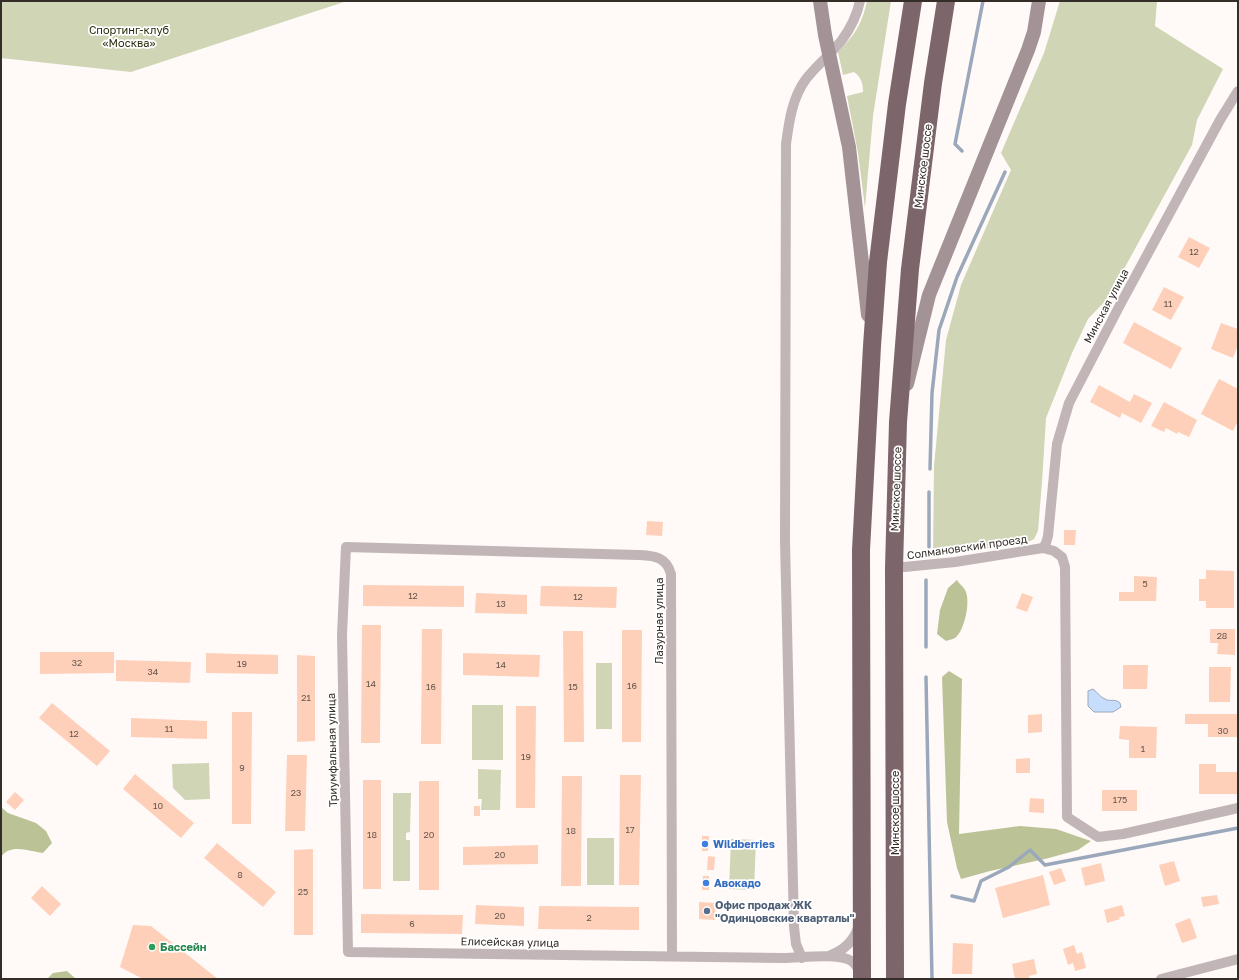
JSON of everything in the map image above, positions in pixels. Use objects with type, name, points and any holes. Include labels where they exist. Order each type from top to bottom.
[{"type":"highway","points":[[862,977],[861,550],[878,262],[897,104],[913,1]]},
{"type":"highway","name":"Минское шоссе","points":[[895,979],[894,568],[898,422],[910,269],[933,83],[946,1]]},
{"type":"street","points":[[820,1],[824,35],[849,147],[872,346]]},
{"type":"street","points":[[802,958],[796,944],[794,927],[785,541],[786,144],[793,107],[805,80],[841,41],[851,26],[860,1]]},
{"type":"street","points":[[898,422],[929,294],[1028,50],[1034,32],[1039,1]]},
{"type":"street","name":"Минская улица","points":[[1043,548],[1048,536],[1057,444],[1069,403],[1220,120],[1238,91]]},
{"type":"street","name":"Триумфальная улица","points":[[346,547],[342,635],[348,952]]},
{"type":"street","name":"Лазурная улица","points":[[346,547],[638,555],[654,556],[666,562],[671,574],[672,955]]},
{"type":"street","points":[[1043,548],[1054,551],[1062,557],[1065,568],[1067,817],[1098,837],[1123,834],[1238,808]]},
{"type":"street","name":"Солмановский проезд","points":[[894,568],[955,562],[1043,548]]},
{"type":"street","points":[[827,956],[846,948],[852,940],[861,921]]},
{"type":"street","name":"Елисейская улица","points":[[348,952],[672,955],[802,958],[827,956]]},
{"type":"street","points":[[827,956],[844,957],[852,961],[856,965],[862,977]]},
{"type":"street","points":[[1161,979],[1238,959]]},
{"type":"green space","name":"Спортинг-клуб «Москва»","points":[[1,1],[347,1],[131,72],[1,58]]},
{"type":"green space","points":[[867,1],[891,1],[873,116],[865,208],[858,153],[847,96],[863,92],[863,86],[860,78],[854,72],[843,75],[838,52],[857,29],[863,16]]},
{"type":"green space","points":[[1060,1],[1157,1],[1155,26],[1223,69],[1197,120],[1192,145],[1108,298],[1088,319],[1072,353],[1046,418],[1038,531],[1034,539],[1025,544],[933,555],[934,466],[946,340],[961,285],[1011,170],[1001,153],[1044,53]]},
{"type":"green space","points":[[957,580],[967,595],[965,621],[957,636],[946,641],[937,634],[940,610],[948,588]]},
{"type":"green space","points":[[596,663],[612,663],[612,729],[596,729]]},
{"type":"green space","points":[[949,671],[962,679],[959,834],[1020,826],[1056,829],[1091,841],[1078,850],[961,879],[957,868],[947,822],[942,677]]},
{"type":"green space","points":[[472,705],[503,705],[503,760],[472,760]]},
{"type":"green space","points":[[209,763],[210,799],[185,800],[173,788],[172,764]]},
{"type":"green space","points":[[478,769],[501,770],[500,810],[481,810],[482,799],[478,799]]},
{"type":"green space","points":[[393,793],[411,793],[410,832],[406,833],[406,840],[410,840],[410,881],[393,881]]},
{"type":"green space","points":[[1,807],[8,813],[36,823],[46,831],[52,843],[43,853],[15,849],[9,850],[1,857]]},
{"type":"green space","points":[[587,838],[614,838],[614,885],[587,885]]},
{"type":"green space","points":[[731,839],[756,840],[754,890],[729,889]]},
{"type":"green space","points":[[67,971],[76,979],[47,979],[53,973]]},
{"type":"water","points":[[1093,689],[1101,697],[1120,703],[1121,707],[1113,712],[1094,712],[1088,706],[1088,691]]},
{"type":"building","points":[[1189,237],[1210,248],[1199,268],[1178,257]]},
{"type":"building","points":[[1164,287],[1184,297],[1171,320],[1152,310]]},
{"type":"building","points":[[1134,322],[1182,348],[1171,369],[1123,343]]},
{"type":"building","points":[[1221,323],[1238,329],[1238,345],[1233,358],[1211,349]]},
{"type":"building","points":[[1219,379],[1238,389],[1238,421],[1233,431],[1201,414]]},
{"type":"building","points":[[1099,385],[1130,402],[1134,394],[1152,403],[1141,423],[1122,413],[1120,418],[1090,402]]},
{"type":"building","points":[[1164,402],[1197,420],[1189,437],[1178,432],[1177,434],[1166,428],[1164,432],[1151,426]]},
{"type":"building","points":[[647,521],[663,522],[662,536],[646,535]]},
{"type":"building","points":[[1064,530],[1076,530],[1075,545],[1064,545]]},
{"type":"building","points":[[1206,570],[1234,571],[1234,608],[1206,608],[1206,601],[1199,601],[1199,579],[1206,579]]},
{"type":"building","points":[[1134,576],[1157,577],[1156,601],[1119,601],[1119,592],[1134,592]]},
{"type":"building","points":[[363,585],[464,586],[464,607],[363,606]]},
{"type":"building","points":[[541,586],[617,587],[616,608],[540,606]]},
{"type":"building","points":[[476,593],[527,595],[527,614],[475,613]]},
{"type":"building","points":[[1022,593],[1033,597],[1027,612],[1016,608]]},
{"type":"building","points":[[362,625],[381,625],[380,743],[361,743]]},
{"type":"building","points":[[422,629],[442,629],[441,744],[421,744]]},
{"type":"building","points":[[1210,629],[1235,629],[1235,655],[1217,654],[1218,643],[1210,643]]},
{"type":"building","points":[[622,630],[642,630],[641,742],[622,742]]},
{"type":"building","points":[[563,631],[583,631],[584,742],[564,742]]},
{"type":"building","points":[[40,652],[114,652],[114,673],[40,674]]},
{"type":"building","points":[[206,653],[278,655],[278,674],[206,673]]},
{"type":"building","points":[[463,653],[540,655],[539,677],[463,675]]},
{"type":"building","points":[[297,655],[315,656],[315,741],[297,742]]},
{"type":"building","points":[[116,660],[191,662],[190,683],[116,681]]},
{"type":"building","points":[[1123,665],[1148,665],[1147,689],[1123,689]]},
{"type":"building","points":[[1209,667],[1231,667],[1230,702],[1209,702]]},
{"type":"building","points":[[52,703],[110,751],[97,766],[39,718]]},
{"type":"building","points":[[516,706],[536,706],[535,808],[516,808]]},
{"type":"building","points":[[232,712],[252,712],[251,824],[232,824]]},
{"type":"building","points":[[1042,714],[1042,732],[1028,733],[1028,715]]},
{"type":"building","points":[[1185,714],[1237,714],[1237,737],[1208,737],[1208,724],[1185,724]]},
{"type":"building","points":[[131,718],[207,721],[207,739],[131,737]]},
{"type":"building","points":[[1120,726],[1157,727],[1156,758],[1129,758],[1129,740],[1119,739]]},
{"type":"building","points":[[287,755],[307,755],[305,831],[285,831]]},
{"type":"building","points":[[1030,758],[1030,773],[1016,773],[1016,759]]},
{"type":"building","points":[[1199,764],[1216,764],[1216,772],[1238,772],[1238,794],[1199,794]]},
{"type":"building","points":[[135,774],[194,823],[181,838],[123,789]]},
{"type":"building","points":[[620,775],[641,775],[639,885],[619,885]]},
{"type":"building","points":[[562,776],[582,776],[581,886],[561,886]]},
{"type":"building","points":[[363,780],[381,780],[381,889],[363,889]]},
{"type":"building","points":[[419,781],[439,781],[439,890],[419,890]]},
{"type":"building","points":[[1102,790],[1137,790],[1137,811],[1102,811]]},
{"type":"building","points":[[15,792],[24,800],[15,810],[6,802]]},
{"type":"building","points":[[1030,798],[1044,799],[1044,813],[1029,812]]},
{"type":"building","points":[[474,806],[480,806],[480,816],[474,816]]},
{"type":"building","name":"Wildberries","points":[[702,836],[709,836],[708,851],[702,851]]},
{"type":"building","points":[[217,843],[276,892],[263,907],[204,858]]},
{"type":"building","points":[[538,845],[538,864],[463,865],[463,847]]},
{"type":"building","points":[[313,849],[313,935],[294,935],[294,850]]},
{"type":"building","points":[[708,856],[715,857],[714,870],[707,870]]},
{"type":"building","points":[[1174,861],[1180,881],[1165,886],[1159,865]]},
{"type":"building","points":[[1101,863],[1105,881],[1085,886],[1081,868]]},
{"type":"building","points":[[1061,868],[1066,881],[1054,885],[1049,872]]},
{"type":"building","points":[[1043,875],[1050,905],[1003,918],[995,888]]},
{"type":"building","points":[[703,876],[709,876],[709,890],[702,890]]},
{"type":"building","points":[[42,886],[61,904],[50,916],[31,898]]},
{"type":"building","points":[[1217,895],[1219,904],[1203,907],[1201,897]]},
{"type":"building","name":"Офис продаж ЖК \"Одинцовские кварталы\"","points":[[699,902],[716,903],[715,920],[699,919]]},
{"type":"building","points":[[476,905],[524,907],[524,926],[475,924]]},
{"type":"building","points":[[1122,905],[1125,916],[1119,917],[1120,919],[1107,923],[1104,910]]},
{"type":"building","points":[[539,906],[639,907],[639,930],[538,929]]},
{"type":"building","points":[[361,914],[463,915],[462,934],[361,933]]},
{"type":"building","points":[[1190,918],[1197,938],[1182,943],[1175,924]]},
{"type":"building","name":"Бассейн","points":[[133,925],[151,926],[218,979],[143,979],[120,967]]},
{"type":"building","points":[[953,943],[973,944],[972,974],[952,974]]},
{"type":"building","points":[[1074,945],[1077,954],[1082,952],[1086,968],[1075,971],[1073,963],[1068,965],[1063,949]]},
{"type":"building","points":[[1034,959],[1037,974],[1029,976],[1030,979],[1015,979],[1012,964]]},
{"type":"waterway","points":[[962,151],[955,144],[983,1]]},
{"type":"waterway","points":[[930,469],[932,393],[939,330],[957,277],[1005,172]]},
{"type":"waterway","points":[[929,492],[929,547]]},
{"type":"waterway","points":[[926,580],[926,647]]},
{"type":"waterway","points":[[926,677],[932,979]]},
{"type":"waterway","points":[[952,896],[974,901],[981,881],[1009,867],[1030,850],[1045,865],[1238,828]]},
{"type":"place","name":"Wildberries","points":[[705,844]]},
{"type":"place","name":"Авокадо","points":[[706,883]]},
{"type":"place","name":"Офис продаж ЖК \"Одинцовские кварталы\"","points":[[707,911]]},
{"type":"place","name":"Бассейн","points":[[152,947]]}]
